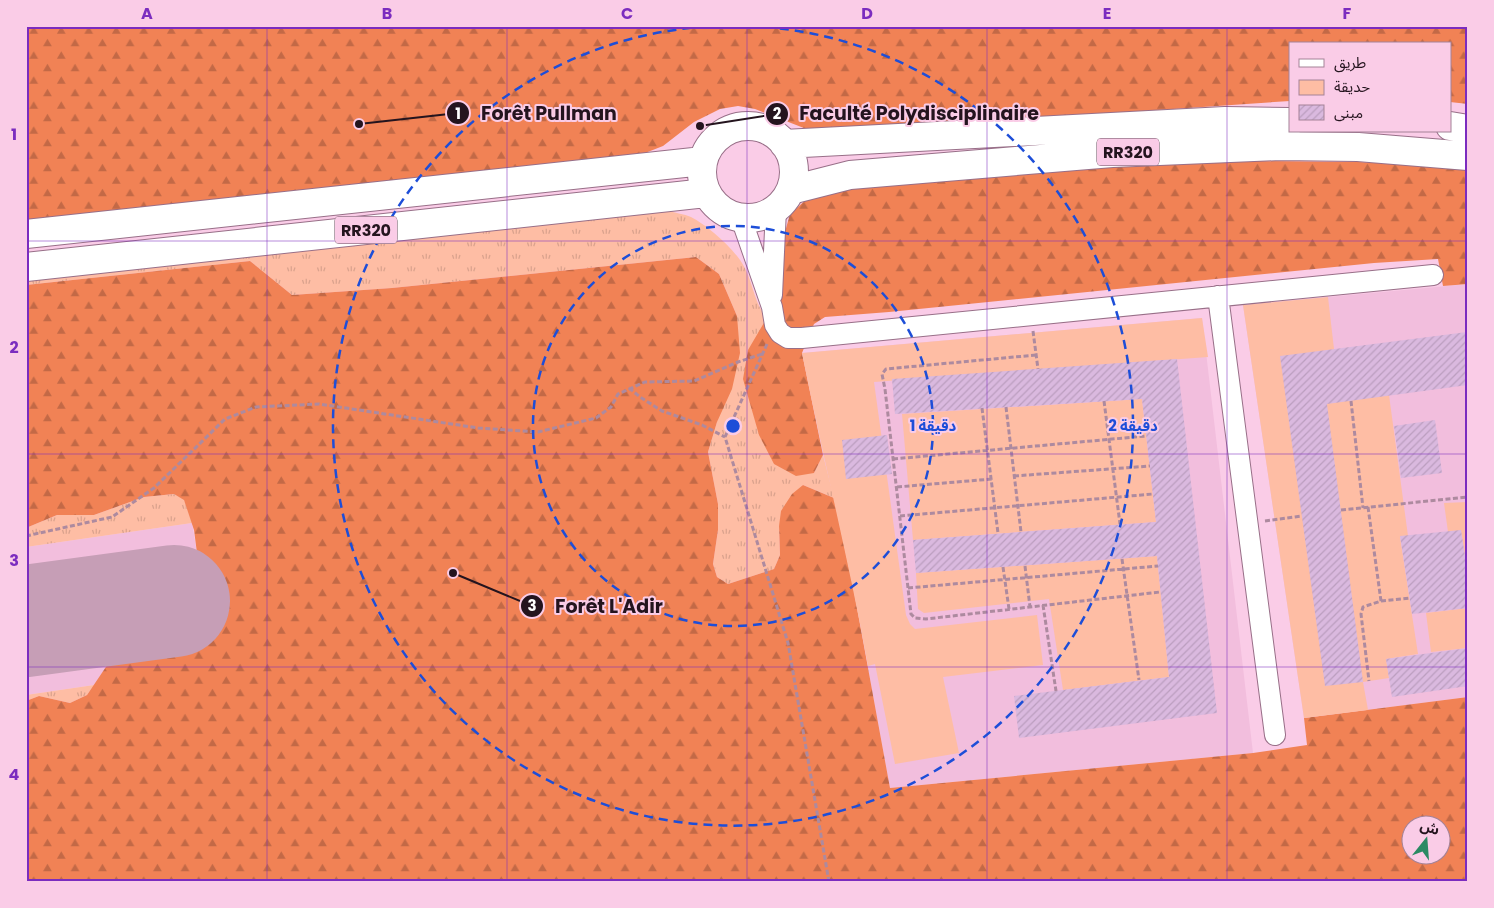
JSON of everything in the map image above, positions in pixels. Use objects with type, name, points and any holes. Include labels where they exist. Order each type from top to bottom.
[{"type":"highway","name":"RR320","points":[[784,144],[1225,121],[1289,122]]},
{"type":"highway","points":[[741,218],[727,214],[715,205],[706,193],[702,178],[703,162],[710,146],[722,134],[738,127],[755,126],[772,132],[784,144],[792,158],[794,174],[784,199]]},
{"type":"highway","points":[[1452,126],[1468,129]]},
{"type":"highway","name":"RR320","points":[[741,218],[760,217],[784,199],[850,175],[1121,152],[1280,146],[1358,147],[1468,156]]},
{"type":"highway","name":"RR320","points":[[26,234],[703,162]]},
{"type":"highway","name":"RR320","points":[[26,267],[706,193]]},
{"type":"street","points":[[774,316],[784,199]]},
{"type":"street","points":[[741,218],[780,333],[788,338],[1433,275]]},
{"type":"street","points":[[1218,296],[1275,735]]},
{"type":"path","points":[[1032,315],[1038,369]]},
{"type":"path","points":[[774,316],[762,354],[725,437],[788,643],[829,882]]},
{"type":"path","points":[[26,536],[112,517],[154,488],[225,419],[256,407],[319,404],[478,428],[538,432],[596,418],[611,407],[618,394],[645,382],[694,381],[762,354]]},
{"type":"path","points":[[1036,355],[886,369],[882,374],[911,614],[915,618],[926,619],[1160,592]]},
{"type":"path","points":[[629,388],[662,411],[702,425],[725,437]]},
{"type":"path","points":[[1351,400],[1362,508]]},
{"type":"path","points":[[1104,401],[1120,524]]},
{"type":"path","points":[[1006,407],[1021,532]]},
{"type":"path","points":[[982,408],[998,534]]},
{"type":"path","points":[[893,459],[1146,436]]},
{"type":"path","points":[[1014,476],[1150,466]]},
{"type":"path","points":[[897,487],[992,478]]},
{"type":"path","points":[[900,516],[1153,494]]},
{"type":"path","points":[[1341,510],[1468,497]]},
{"type":"path","points":[[1368,507],[1381,601]]},
{"type":"path","points":[[1247,523],[1302,516]]},
{"type":"path","points":[[1122,559],[1138,680]]},
{"type":"path","points":[[1025,566],[1030,607]]},
{"type":"path","points":[[908,588],[1158,566]]},
{"type":"path","points":[[1003,567],[1009,609]]},
{"type":"path","points":[[1369,680],[1360,614],[1363,607],[1381,601],[1410,598]]},
{"type":"path","points":[[1043,605],[1056,691]]},
{"type":"shaded area","points":[[1468,284],[1468,697],[1304,718],[1243,305]]},
{"type":"shaded area","points":[[1202,318],[1253,753],[890,788],[853,586],[802,353]]},
{"type":"shaded area","points":[[192,523],[197,553],[186,584],[158,626],[120,646],[94,685],[26,695],[26,547]]},
{"type":"green space","points":[[26,26],[1468,26],[1468,104],[1452,102],[1452,42],[1289,42],[1289,101],[851,131],[809,130],[755,109],[738,106],[720,109],[694,122],[663,146],[640,155],[26,222]]},
{"type":"green space","points":[[1152,162],[1359,162],[1468,168],[1468,284],[1443,286],[1438,259],[1374,263],[825,317],[814,324],[802,353],[823,455],[814,473],[796,476],[774,464],[759,435],[743,379],[748,350],[782,292],[783,239],[790,214],[808,198],[835,189]]},
{"type":"green space","points":[[668,211],[691,217],[704,225],[726,244],[742,263],[749,276],[762,312],[767,319],[814,473],[823,455],[834,498],[803,485],[779,526],[780,555],[774,569],[728,584],[717,577],[713,564],[718,530],[718,504],[708,452],[717,422],[737,316],[719,274],[696,257],[392,288],[292,295],[250,261],[26,285],[26,277]]},
{"type":"green space","points":[[696,257],[719,274],[737,316],[740,353],[732,389],[717,422],[708,452],[718,504],[718,530],[713,564],[717,577],[728,584],[774,569],[780,555],[779,526],[781,511],[792,494],[803,485],[834,498],[853,586],[890,788],[1253,753],[1307,745],[1304,718],[1468,697],[1468,882],[26,882],[26,701],[39,696],[70,703],[87,695],[120,646],[158,625],[186,584],[197,553],[194,530],[184,500],[174,494],[144,497],[94,515],[57,515],[26,528],[26,285],[250,261],[292,295],[392,288]]},
{"type":"green space","points":[[1328,297],[1334,349],[1389,395],[1408,536],[1400,537],[1418,654],[1386,659],[1389,678],[1363,682],[1368,710],[1304,718],[1243,305]]},
{"type":"green space","points":[[1202,318],[1208,357],[874,382],[906,615],[910,624],[915,629],[1037,615],[1043,665],[943,677],[959,753],[895,764],[875,664],[868,666],[802,353]]},
{"type":"green space","points":[[1142,399],[1156,522],[913,540],[902,414]]},
{"type":"green space","points":[[174,494],[184,499],[192,523],[26,547],[26,528],[57,515],[94,515],[144,497]]},
{"type":"green space","points":[[1468,502],[1468,575],[1461,531],[1448,532],[1444,503]]},
{"type":"green space","points":[[1157,556],[1169,677],[1063,690],[1049,599],[924,613],[918,609],[916,573]]},
{"type":"green space","points":[[1468,608],[1468,648],[1431,652],[1426,613]]},
{"type":"green space","points":[[94,685],[87,695],[70,703],[39,696],[26,701],[26,695]]},
{"type":"building","points":[[1467,332],[1468,385],[1327,404],[1363,682],[1325,686],[1280,356]]},
{"type":"building","points":[[1177,359],[1217,713],[1019,738],[1014,696],[1169,677],[1157,556],[916,573],[913,540],[1156,522],[1142,399],[895,414],[892,379]]},
{"type":"building","points":[[1435,420],[1442,473],[1401,478],[1394,426]]},
{"type":"building","points":[[887,435],[892,474],[846,479],[842,440]]},
{"type":"building","points":[[1461,530],[1468,575],[1468,608],[1412,614],[1400,536]]},
{"type":"building","points":[[1468,648],[1468,686],[1392,697],[1386,659]]},
{"type":"runway","points":[[26,621],[174,601]]},
{"type":"place","name":"Forêt Pullman","points":[[359,124]]},
{"type":"place","name":"Faculté Polydisciplinaire","points":[[700,126]]},
{"type":"place","name":"Forêt L'Adir","points":[[453,573]]}]
